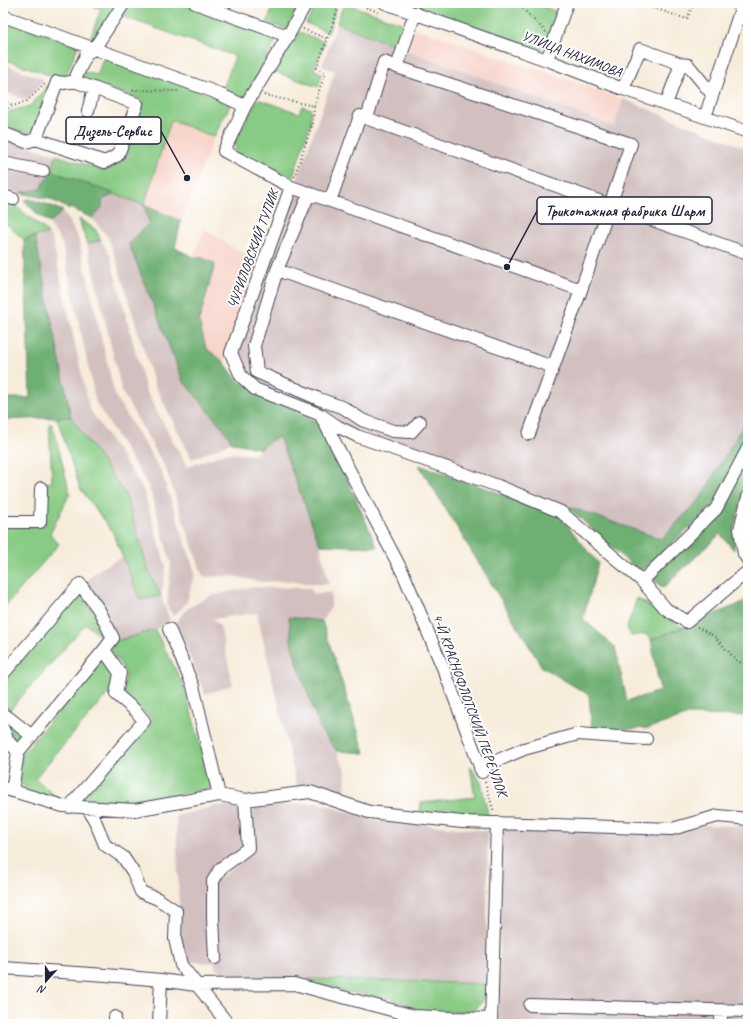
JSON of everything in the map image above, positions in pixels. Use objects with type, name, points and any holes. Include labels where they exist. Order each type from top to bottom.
[{"type":"street","points":[[74,81],[88,53],[94,49],[124,3]]},
{"type":"street","points":[[195,3],[291,30]]},
{"type":"street","name":"ЧУРИЛОВСКИЙ ТУПИК","points":[[306,3],[245,106],[224,151],[291,187],[231,353],[241,376],[254,389],[321,415],[337,426],[357,436],[498,486],[561,512],[642,581],[666,608],[687,622]]},
{"type":"street","name":"УЛИЦА НАХИМОВА","points":[[385,3],[547,60],[623,89],[748,132]]},
{"type":"street","points":[[547,60],[568,3]]},
{"type":"street","points":[[705,117],[743,3]]},
{"type":"street","points":[[397,67],[415,13]]},
{"type":"street","points":[[3,16],[212,91],[245,106]]},
{"type":"street","points":[[623,89],[640,49],[688,66],[712,94]]},
{"type":"street","points":[[367,118],[384,62],[631,144],[581,290],[529,434]]},
{"type":"street","points":[[666,104],[681,64]]},
{"type":"street","points":[[3,133],[26,142],[36,139],[105,162],[118,154],[137,104],[74,81],[65,83],[57,82],[36,139]]},
{"type":"street","points":[[88,111],[94,88]]},
{"type":"street","points":[[330,201],[360,116],[748,254]]},
{"type":"street","points":[[3,163],[43,172]]},
{"type":"street","points":[[291,187],[581,290]]},
{"type":"street","points":[[309,194],[278,270],[254,346],[257,372],[319,399],[344,408],[362,420],[393,431],[411,432],[420,422]]},
{"type":"street","points":[[278,270],[553,367]]},
{"type":"street","name":"4-Й КРАСНОФЛОТСКИЙ ПЕРЕУЛОК","points":[[321,415],[404,575],[446,675],[481,770]]},
{"type":"street","points":[[642,581],[716,509],[748,448]]},
{"type":"street","points":[[3,522],[40,522],[42,488]]},
{"type":"street","points":[[748,496],[740,529],[744,554],[748,560]]},
{"type":"street","points":[[687,622],[748,570]]},
{"type":"street","points":[[3,674],[80,584],[99,610],[113,638],[18,752],[8,789],[63,806],[136,810],[219,795],[244,800],[310,792],[370,812],[462,822],[672,829],[718,816],[748,819]]},
{"type":"street","points":[[168,629],[193,686],[219,795]]},
{"type":"street","points":[[69,807],[144,721],[136,711],[116,694],[120,672],[104,650]]},
{"type":"street","points":[[3,714],[32,736]]},
{"type":"street","points":[[3,729],[8,741],[18,752]]},
{"type":"street","points":[[481,770],[524,749],[578,734],[646,739]]},
{"type":"street","points":[[215,958],[213,882],[220,868],[248,848],[244,800]]},
{"type":"street","points":[[88,808],[105,845],[123,857],[133,872],[141,892],[158,899],[176,911],[175,939],[181,965],[228,1024]]},
{"type":"street","points":[[3,968],[106,975],[196,985],[294,984],[414,1020],[452,1018],[491,1021],[497,823]]},
{"type":"street","points":[[159,1024],[161,980]]},
{"type":"street","points":[[530,1005],[748,1011]]},
{"type":"street","points":[[721,1010],[721,1024]]},
{"type":"path","points":[[291,187],[313,122],[314,106],[325,73],[317,68],[340,3]]},
{"type":"path","points":[[517,3],[554,40]]},
{"type":"path","points":[[638,3],[687,19],[693,5]]},
{"type":"path","points":[[291,30],[328,39]]},
{"type":"path","points":[[3,114],[5,109],[28,102],[46,83],[57,82]]},
{"type":"path","points":[[125,100],[134,90],[181,91]]},
{"type":"path","points":[[254,91],[268,96],[314,106]]},
{"type":"path","points":[[3,102],[15,106]]},
{"type":"path","points":[[687,622],[714,636],[737,661],[748,665]]},
{"type":"path","name":"4-Й КРАСНОФЛОТСКИЙ ПЕРЕУЛОК","points":[[481,770],[497,823]]},
{"type":"shaded area","points":[[337,23],[406,50],[614,126],[623,99],[748,149],[748,417],[700,499],[661,539],[344,426],[333,414],[258,386],[236,356],[335,71],[322,66]]},
{"type":"shaded area","points":[[414,28],[623,99],[614,126],[406,50]]},
{"type":"shaded area","points":[[3,64],[44,79],[27,100],[3,91]]},
{"type":"shaded area","points":[[171,120],[214,137],[181,221],[144,205]]},
{"type":"shaded area","points":[[3,137],[56,155],[52,171],[40,189],[20,193],[3,190]]},
{"type":"shaded area","points":[[115,194],[144,205],[149,223],[129,244],[183,381],[222,427],[232,442],[192,459],[155,386],[108,237],[92,218],[102,208],[102,200]]},
{"type":"shaded area","points":[[63,211],[78,238],[115,396],[161,471],[195,572],[187,602],[173,616],[167,606],[171,563],[149,487],[96,403],[62,243],[49,223]]},
{"type":"shaded area","points":[[205,229],[228,245],[262,263],[229,354],[224,362],[206,348],[199,321],[215,264],[193,257]]},
{"type":"shaded area","points":[[48,234],[52,239],[89,408],[143,489],[166,567],[161,596],[149,572],[125,494],[71,417],[35,236]]},
{"type":"shaded area","points":[[101,240],[110,256],[146,391],[187,467],[225,453],[255,455],[264,444],[279,437],[320,545],[329,584],[288,581],[261,582],[233,576],[203,577],[166,469],[122,392],[87,244]]},
{"type":"shaded area","points":[[123,557],[140,600],[161,596],[170,620],[155,630],[116,641],[86,583],[93,574]]},
{"type":"shaded area","points":[[252,587],[310,588],[314,595],[331,592],[331,607],[322,621],[289,617],[292,647],[320,729],[337,751],[346,772],[344,801],[298,791],[257,613],[213,619],[220,626],[233,685],[205,694],[176,622],[187,609],[210,596]]},
{"type":"shaded area","points":[[317,803],[377,820],[488,831],[486,984],[221,977],[215,963],[185,962],[180,939],[176,816],[216,806],[240,806],[241,846],[216,883],[228,871],[251,854],[254,806]]},
{"type":"shaded area","points":[[702,825],[748,826],[748,1024],[498,1024],[502,828]]},
{"type":"green space","points":[[84,3],[118,3],[94,43],[89,41],[101,9]]},
{"type":"green space","points":[[131,3],[180,3],[277,39],[244,98],[223,89],[235,56],[121,16]]},
{"type":"green space","points":[[274,3],[301,3],[286,29],[267,23]]},
{"type":"green space","points":[[337,3],[329,33],[306,23],[317,4]]},
{"type":"green space","points":[[344,3],[407,25],[400,48],[337,23]]},
{"type":"green space","points":[[404,3],[534,3],[560,13],[549,45],[541,51]]},
{"type":"green space","points":[[3,19],[78,46],[64,80],[3,59]]},
{"type":"green space","points":[[299,32],[325,42],[314,69],[322,74],[318,87],[275,72]]},
{"type":"green space","points":[[104,56],[231,103],[214,137],[171,120],[144,205],[52,171],[56,155],[105,171],[122,161],[144,101],[81,78],[84,72],[97,75]]},
{"type":"green space","points":[[47,86],[52,86],[31,135],[10,128],[4,122],[8,112],[30,106]]},
{"type":"green space","points":[[258,99],[299,113],[302,106],[311,109],[311,122],[291,182],[237,154],[234,143]]},
{"type":"green space","points":[[52,171],[115,194],[102,200],[102,208],[92,218],[50,199],[20,193],[40,189]]},
{"type":"green space","points":[[30,199],[63,211],[49,223],[38,215],[24,200]]},
{"type":"green space","points":[[3,200],[11,202],[48,234],[35,236],[24,240],[3,222]]},
{"type":"green space","points":[[144,205],[181,221],[175,248],[193,257],[203,258],[215,264],[199,321],[206,348],[224,362],[238,381],[318,422],[340,463],[377,547],[320,545],[279,437],[265,444],[261,449],[232,442],[222,427],[183,381],[129,244],[149,223]]},
{"type":"green space","points":[[79,219],[95,229],[101,240],[87,244]]},
{"type":"green space","points":[[35,236],[71,417],[3,420],[3,398],[30,398],[24,240]]},
{"type":"green space","points":[[71,417],[125,494],[149,572],[161,596],[140,600],[113,533],[80,488],[57,418]]},
{"type":"green space","points":[[748,417],[748,440],[714,505],[640,573],[567,506],[661,539],[700,499]]},
{"type":"green space","points":[[49,424],[52,424],[70,493],[50,534],[59,544],[3,609],[3,528],[45,525],[45,483],[52,482]]},
{"type":"green space","points":[[748,456],[748,476],[734,529],[734,550],[720,534],[663,588],[651,578],[719,511]]},
{"type":"green space","points":[[419,465],[557,513],[598,563],[583,619],[615,647],[627,701],[660,691],[651,640],[737,605],[748,599],[748,716],[689,715],[649,728],[592,731],[589,695],[542,667]]},
{"type":"green space","points":[[79,590],[110,638],[107,642],[86,624],[9,711],[3,708],[3,681]]},
{"type":"green space","points":[[637,598],[682,627],[651,640],[646,634],[631,636],[627,628]]},
{"type":"green space","points":[[289,617],[322,621],[365,753],[337,751],[320,729],[292,647]]},
{"type":"green space","points":[[155,630],[184,686],[212,788],[146,801],[79,801],[153,720],[123,693],[126,672],[110,650],[116,641]]},
{"type":"green space","points":[[104,657],[115,673],[113,688],[35,778],[63,803],[32,793],[20,783],[21,755]]},
{"type":"green space","points":[[3,720],[27,737],[18,747]]},
{"type":"green space","points":[[470,766],[481,782],[488,815],[467,818],[437,815],[420,811],[421,803],[475,797]]},
{"type":"green space","points":[[308,979],[486,984],[484,1000],[472,1011],[443,1012],[421,1010],[391,999],[318,987]]},
{"type":"place","name":"Дизель-Сервис","points":[[187,178]]},
{"type":"place","name":"Трикотажная фабрика Шарм","points":[[507,267]]}]
